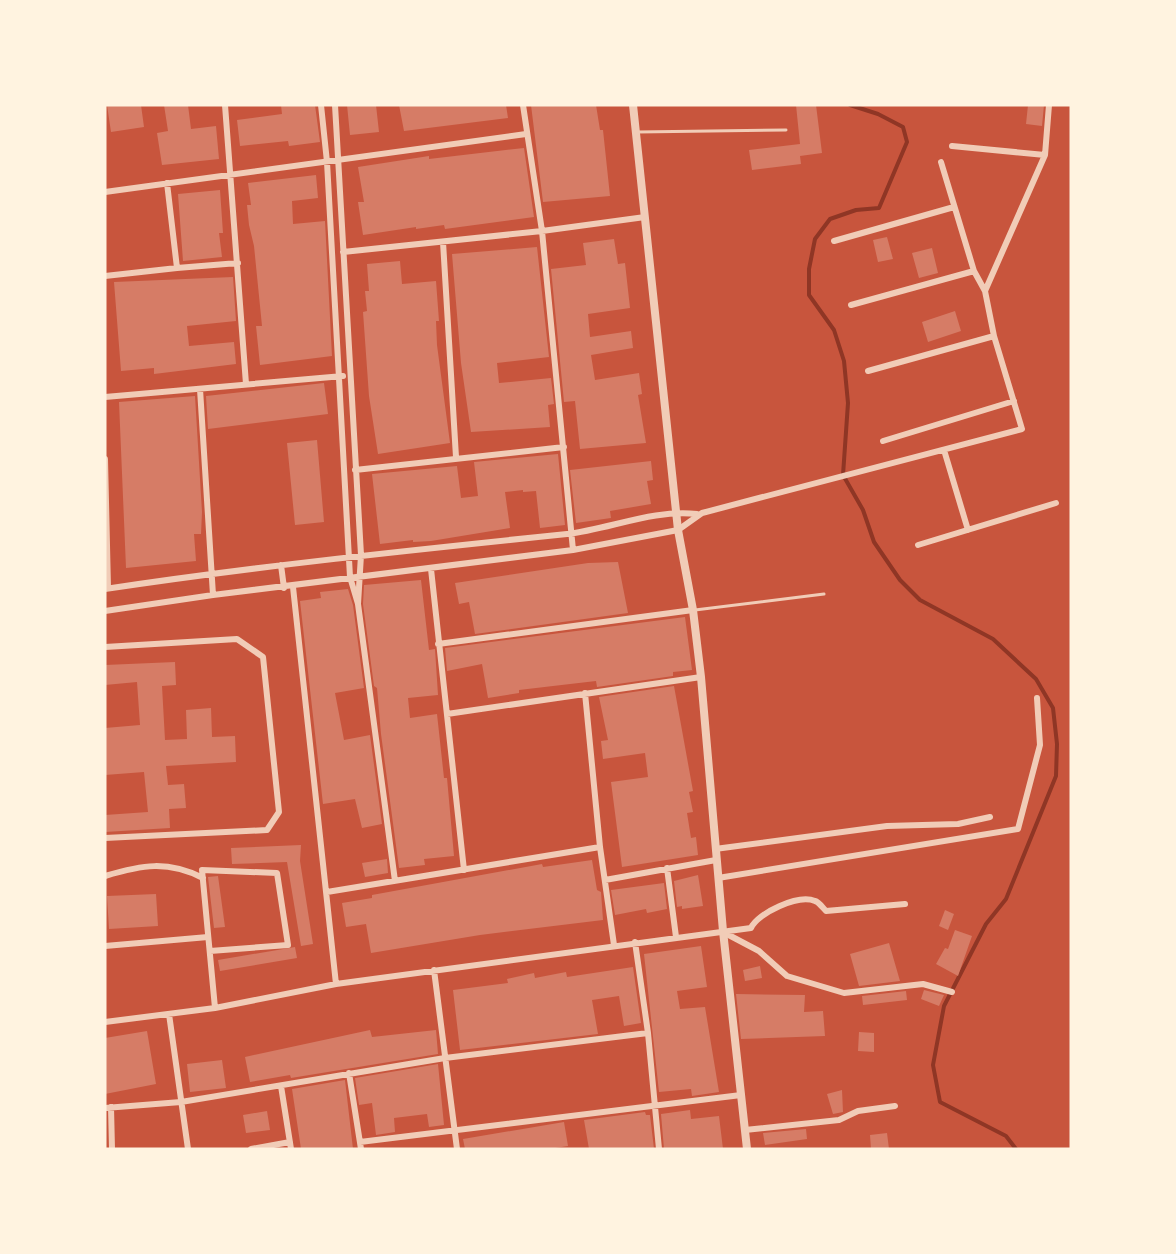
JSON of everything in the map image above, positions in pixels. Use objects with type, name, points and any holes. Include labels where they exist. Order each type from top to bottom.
[{"type":"street","points":[[225,105],[246,384]]},
{"type":"street","points":[[321,105],[327,162],[350,577],[358,604],[395,881]]},
{"type":"street","points":[[335,105],[361,555],[358,604]]},
{"type":"street","points":[[523,105],[542,231],[573,550]]},
{"type":"street","points":[[633,105],[678,530],[693,610],[701,677],[723,932],[747,1149]]},
{"type":"street","points":[[985,291],[1045,155],[1049,105]]},
{"type":"street","points":[[105,192],[526,134]]},
{"type":"street","points":[[952,146],[1045,155]]},
{"type":"street","points":[[105,459],[106,588],[350,556],[572,533],[676,512],[697,514],[1022,429],[994,336],[985,291],[974,271],[941,162]]},
{"type":"street","points":[[167,183],[177,268]]},
{"type":"street","points":[[834,241],[954,207]]},
{"type":"street","points":[[343,252],[542,231],[645,217]]},
{"type":"street","points":[[443,242],[456,457]]},
{"type":"street","points":[[105,276],[237,263]]},
{"type":"street","points":[[851,305],[974,271]]},
{"type":"street","points":[[868,371],[994,336]]},
{"type":"street","points":[[105,397],[350,375]]},
{"type":"street","points":[[200,389],[213,595]]},
{"type":"street","points":[[883,441],[1014,401]]},
{"type":"street","points":[[355,470],[456,457],[564,447]]},
{"type":"street","points":[[944,450],[968,530]]},
{"type":"street","points":[[918,545],[1056,503]]},
{"type":"street","points":[[105,611],[213,595],[293,587],[350,577],[573,550],[678,530],[697,514]]},
{"type":"street","points":[[281,565],[284,588]]},
{"type":"street","points":[[431,569],[464,870]]},
{"type":"street","points":[[293,587],[336,984]]},
{"type":"street","points":[[438,644],[693,610]]},
{"type":"street","points":[[105,648],[237,639],[263,657],[279,812],[267,830],[105,838]]},
{"type":"street","points":[[447,714],[701,677]]},
{"type":"street","points":[[585,693],[600,847],[614,945]]},
{"type":"street","points":[[718,878],[1018,829],[1040,745],[1037,698]]},
{"type":"street","points":[[716,849],[887,826],[958,824],[990,817]]},
{"type":"street","points":[[327,892],[600,847]]},
{"type":"street","points":[[605,880],[716,860]]},
{"type":"street","points":[[105,876],[134,868],[166,865],[203,878]]},
{"type":"street","points":[[667,868],[676,937]]},
{"type":"street","points":[[210,951],[288,945],[277,873],[202,870],[214,1008]]},
{"type":"street","points":[[105,1022],[214,1008],[336,984],[751,928],[756,918],[800,900],[815,901],[826,911],[905,904]]},
{"type":"street","points":[[723,932],[759,951],[787,976],[844,993],[923,984],[952,992]]},
{"type":"street","points":[[105,945],[208,937]]},
{"type":"street","points":[[635,942],[648,1033],[659,1149]]},
{"type":"street","points":[[434,970],[457,1149]]},
{"type":"street","points":[[169,1014],[188,1149]]},
{"type":"street","points":[[112,1149],[108,1108],[181,1102],[445,1058],[648,1033]]},
{"type":"street","points":[[349,1073],[361,1145],[454,1129],[741,1095]]},
{"type":"street","points":[[251,1149],[290,1145],[281,1086]]},
{"type":"street","points":[[745,1130],[839,1120],[858,1111],[895,1106]]},
{"type":"lane","points":[[636,132],[786,130]]},
{"type":"lane","points":[[693,610],[824,594]]},
{"type":"building","points":[[107,105],[141,105],[144,127],[111,132]]},
{"type":"building","points":[[164,105],[188,105],[191,129],[216,126],[219,159],[162,165],[157,133],[168,131]]},
{"type":"building","points":[[281,105],[315,105],[320,142],[289,146],[288,141],[240,146],[237,120],[282,114]]},
{"type":"building","points":[[347,105],[376,105],[379,132],[350,135]]},
{"type":"building","points":[[399,105],[506,105],[508,118],[404,131]]},
{"type":"building","points":[[531,105],[596,105],[600,130],[603,130],[610,196],[543,202]]},
{"type":"building","points":[[796,105],[816,105],[822,153],[800,156],[801,164],[752,170],[749,150],[800,144]]},
{"type":"building","points":[[1028,105],[1044,105],[1042,126],[1026,124]]},
{"type":"building","points":[[524,148],[534,217],[445,229],[444,225],[416,229],[416,227],[363,235],[358,202],[364,202],[358,167],[429,156],[429,159]]},
{"type":"building","points":[[316,175],[318,198],[292,201],[293,224],[325,221],[332,356],[260,365],[256,326],[262,326],[254,246],[247,205],[251,205],[248,183]]},
{"type":"building","points":[[220,190],[223,233],[219,233],[222,257],[183,261],[178,194]]},
{"type":"building","points":[[887,237],[893,259],[878,262],[873,240]]},
{"type":"building","points":[[614,239],[618,264],[625,263],[630,308],[588,314],[590,337],[631,331],[633,348],[591,355],[595,380],[639,373],[642,394],[638,395],[646,443],[580,449],[575,401],[564,402],[551,269],[586,265],[583,243]]},
{"type":"building","points":[[537,247],[549,357],[497,363],[499,383],[551,378],[554,404],[548,405],[550,427],[471,432],[461,363],[452,254]]},
{"type":"building","points":[[932,248],[938,273],[919,278],[912,253]]},
{"type":"building","points":[[400,261],[402,284],[436,281],[439,321],[436,321],[437,345],[450,443],[378,454],[369,396],[363,312],[367,311],[365,291],[369,291],[367,264]]},
{"type":"building","points":[[233,277],[236,321],[187,326],[189,346],[234,342],[236,364],[154,374],[154,368],[121,371],[114,282]]},
{"type":"building","points":[[955,311],[961,331],[928,342],[922,322]]},
{"type":"building","points":[[324,383],[328,414],[208,429],[206,396]]},
{"type":"building","points":[[195,396],[202,512],[201,534],[194,534],[196,561],[126,568],[119,402]]},
{"type":"building","points":[[317,440],[324,522],[295,525],[287,443]]},
{"type":"building","points":[[558,454],[565,525],[540,528],[536,491],[523,492],[523,490],[505,492],[510,528],[431,541],[413,542],[413,540],[380,544],[372,474],[457,466],[461,498],[478,496],[474,462]]},
{"type":"building","points":[[651,461],[653,480],[647,481],[651,504],[610,511],[611,518],[576,523],[570,470]]},
{"type":"building","points":[[618,562],[628,613],[475,634],[469,602],[459,604],[455,583],[588,563]]},
{"type":"building","points":[[421,580],[429,650],[435,649],[438,695],[408,698],[410,718],[437,714],[444,778],[447,778],[454,856],[424,859],[425,865],[399,868],[377,688],[374,686],[363,604],[364,585]]},
{"type":"building","points":[[348,589],[353,605],[364,688],[335,693],[344,740],[370,735],[382,824],[362,828],[355,799],[323,804],[300,601],[321,598],[320,592]]},
{"type":"building","points":[[685,617],[692,670],[673,672],[673,676],[597,687],[596,681],[519,690],[519,693],[488,698],[482,664],[447,671],[445,648]]},
{"type":"building","points":[[175,662],[176,685],[162,686],[165,740],[187,739],[186,710],[211,708],[212,737],[235,736],[236,762],[166,766],[168,785],[184,784],[186,808],[169,809],[170,828],[105,832],[105,815],[148,812],[144,772],[105,775],[105,728],[140,725],[137,682],[105,685],[105,665]]},
{"type":"building","points":[[674,686],[693,791],[689,792],[693,812],[687,813],[691,838],[696,837],[698,855],[622,867],[611,782],[648,777],[645,753],[603,759],[601,741],[608,740],[599,697]]},
{"type":"building","points":[[301,845],[300,861],[313,944],[301,946],[287,862],[232,864],[231,848]]},
{"type":"building","points":[[387,859],[388,873],[365,877],[362,863]]},
{"type":"building","points":[[592,860],[597,890],[601,892],[603,920],[480,935],[371,953],[366,924],[346,927],[342,903],[372,898],[372,895],[542,864],[543,867]]},
{"type":"building","points":[[698,875],[703,906],[682,909],[682,906],[677,907],[674,881]]},
{"type":"building","points":[[218,876],[225,927],[214,928],[208,877]]},
{"type":"building","points":[[664,883],[667,909],[647,913],[646,909],[615,915],[611,890]]},
{"type":"building","points":[[156,894],[158,926],[109,929],[107,896]]},
{"type":"building","points":[[945,910],[954,914],[948,930],[939,926]]},
{"type":"building","points":[[955,930],[972,936],[958,976],[936,964],[945,948],[948,949]]},
{"type":"building","points":[[889,943],[900,981],[859,986],[850,954]]},
{"type":"building","points":[[701,946],[707,987],[677,991],[680,1009],[705,1007],[719,1092],[692,1096],[691,1089],[659,1092],[644,954]]},
{"type":"building","points":[[295,947],[297,958],[220,971],[218,960]]},
{"type":"building","points":[[760,966],[762,978],[745,981],[743,970]]},
{"type":"building","points":[[633,967],[641,1023],[624,1026],[619,996],[592,1000],[598,1034],[460,1050],[453,990],[508,983],[507,979],[534,973],[535,978],[566,972],[567,977]]},
{"type":"building","points":[[924,990],[944,995],[939,1006],[921,999]]},
{"type":"building","points":[[906,991],[907,1000],[863,1005],[862,996]]},
{"type":"building","points":[[736,994],[805,995],[804,1012],[823,1011],[825,1036],[741,1039]]},
{"type":"building","points":[[370,1030],[372,1037],[436,1030],[438,1054],[291,1078],[290,1075],[250,1082],[245,1057]]},
{"type":"building","points":[[147,1031],[156,1084],[105,1094],[105,1038]]},
{"type":"building","points":[[859,1032],[874,1033],[874,1052],[858,1051]]},
{"type":"building","points":[[222,1060],[226,1088],[190,1092],[187,1064]]},
{"type":"building","points":[[438,1064],[444,1125],[429,1127],[427,1114],[394,1118],[395,1132],[376,1135],[372,1103],[359,1105],[355,1078]]},
{"type":"building","points":[[345,1080],[353,1149],[301,1149],[292,1089]]},
{"type":"building","points":[[842,1090],[843,1112],[833,1114],[827,1094]]},
{"type":"building","points":[[690,1110],[691,1119],[719,1116],[723,1149],[664,1149],[661,1114]]},
{"type":"building","points":[[267,1111],[270,1130],[246,1133],[243,1115]]},
{"type":"building","points":[[645,1112],[646,1115],[650,1115],[654,1149],[589,1149],[584,1120]]},
{"type":"building","points":[[564,1122],[568,1146],[549,1149],[465,1149],[463,1139]]},
{"type":"building","points":[[806,1129],[807,1139],[765,1145],[763,1133]]},
{"type":"building","points":[[887,1133],[889,1149],[871,1149],[870,1135]]},
{"type":"waterway","points":[[850,105],[878,114],[903,127],[907,142],[879,208],[856,210],[830,219],[815,239],[809,269],[809,295],[834,330],[844,361],[848,403],[843,475],[863,510],[874,542],[900,580],[920,600],[993,639],[1036,679],[1053,708],[1057,744],[1056,776],[1006,899],[986,924],[944,1006],[933,1065],[940,1102],[1006,1136],[1016,1149]]}]
